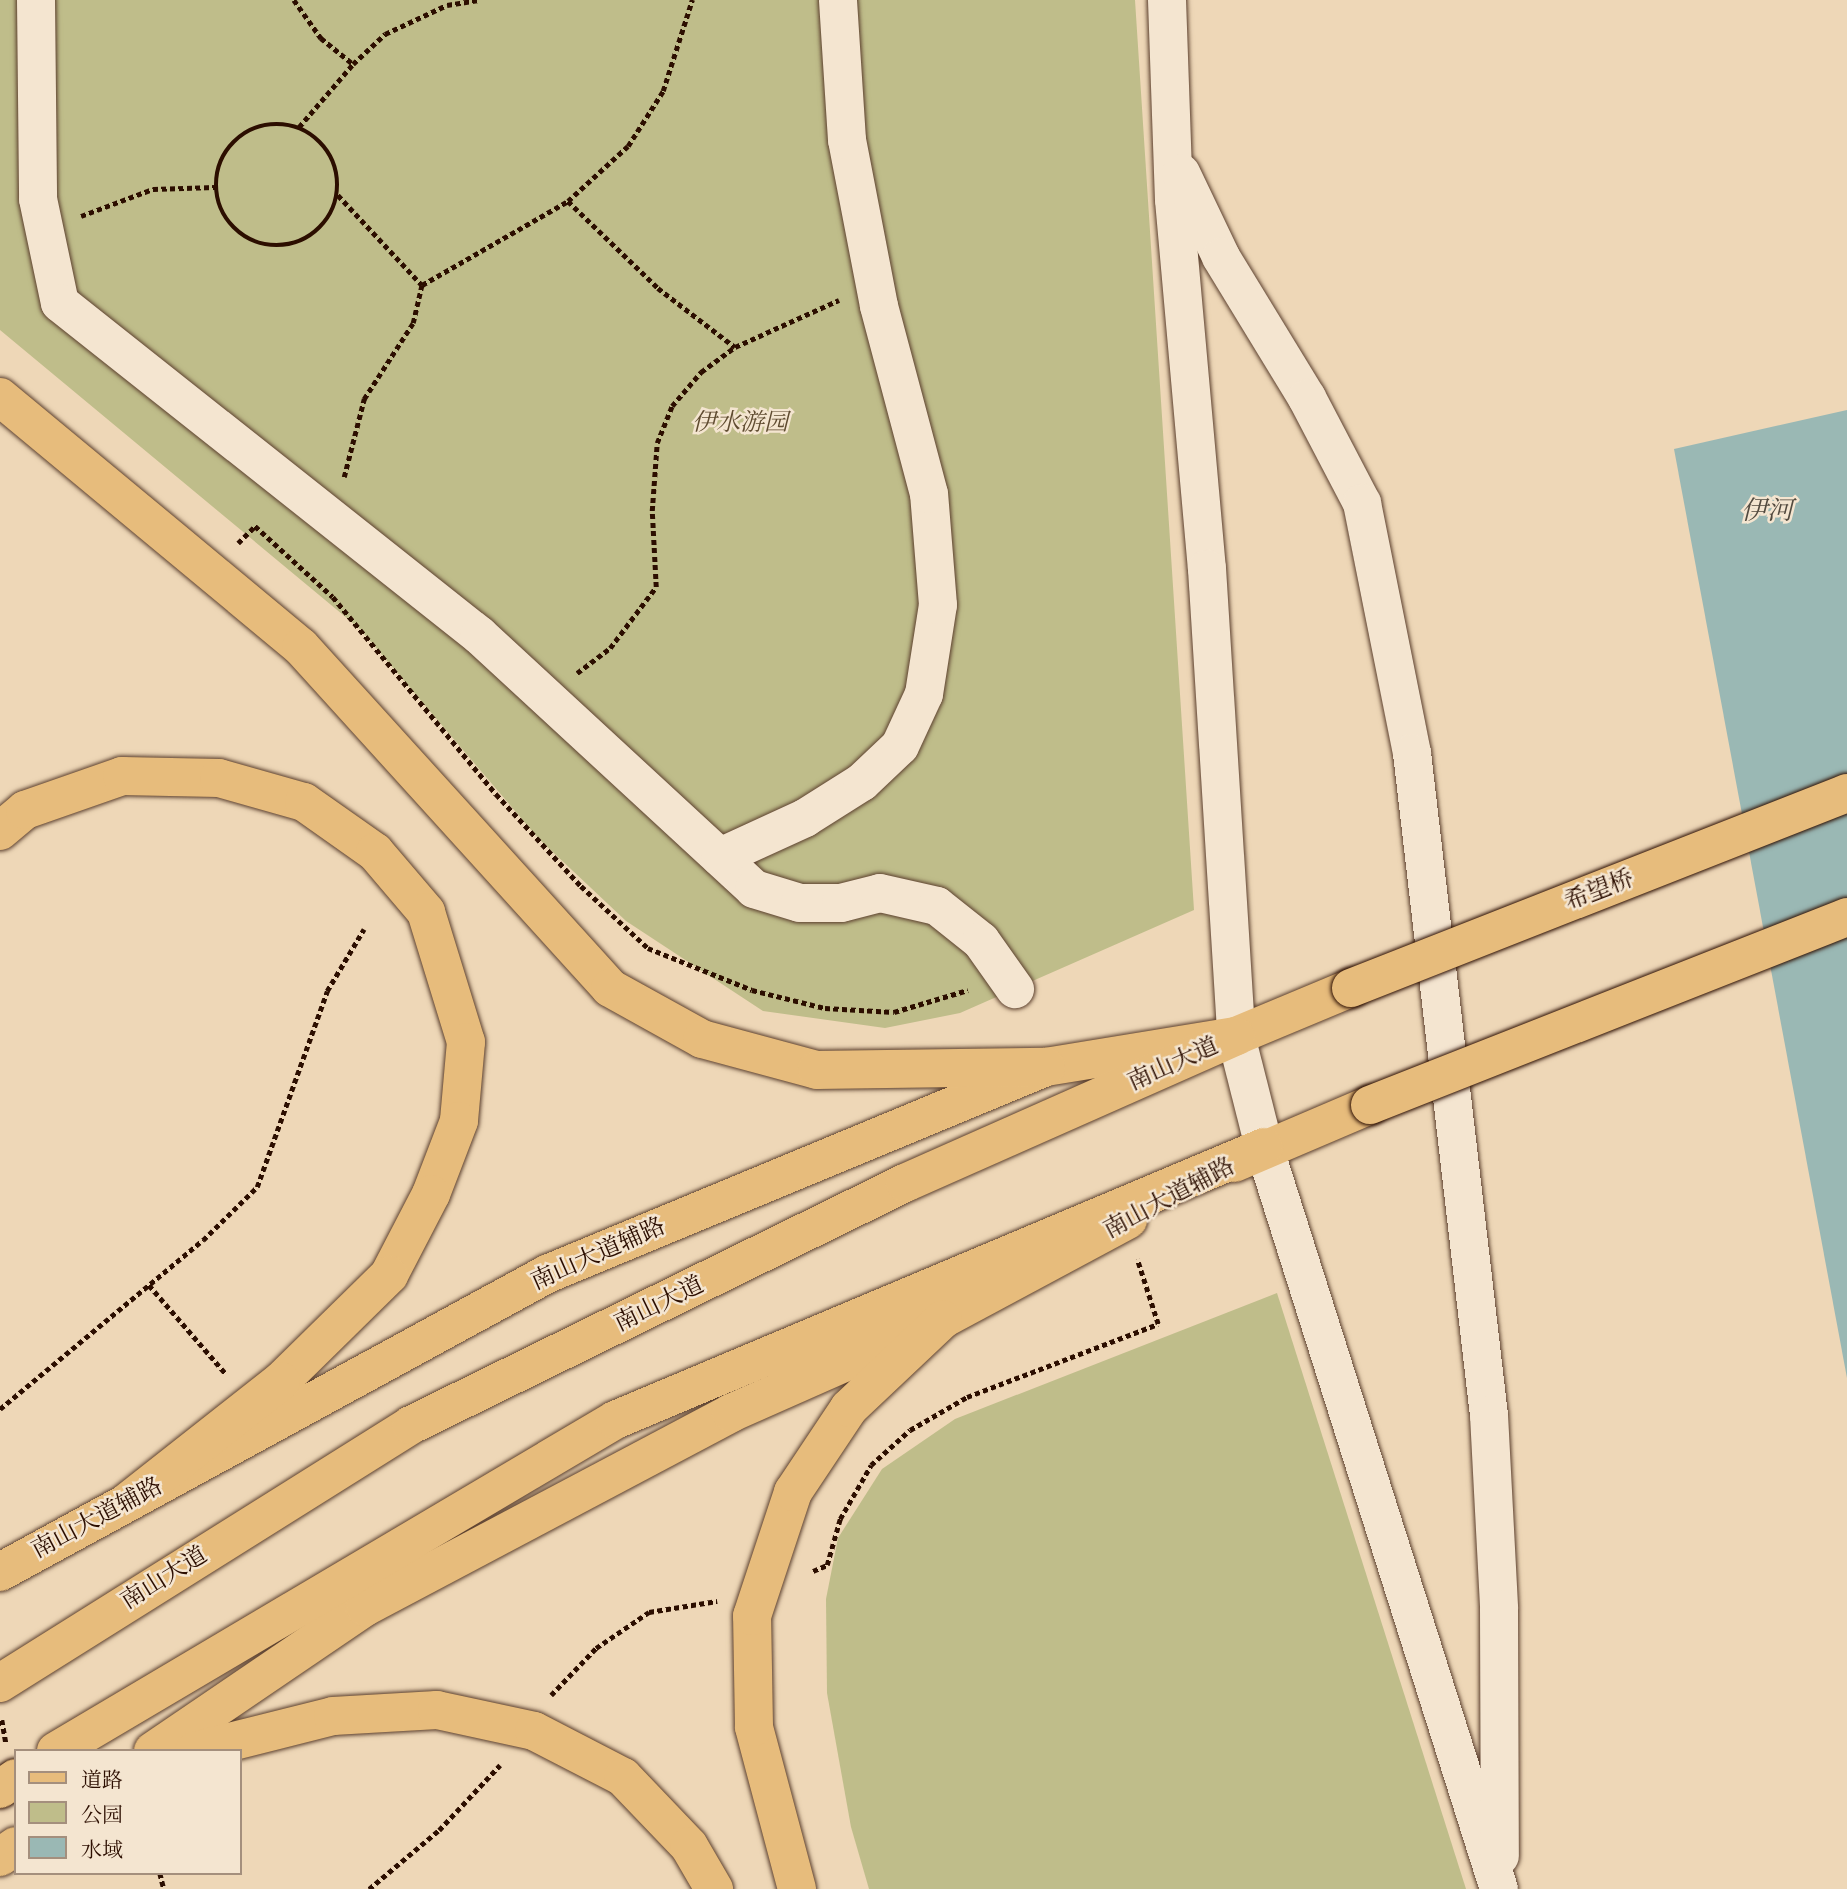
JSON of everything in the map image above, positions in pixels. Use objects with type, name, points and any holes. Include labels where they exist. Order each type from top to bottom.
[{"type":"main road","points":[[0,397],[301,647],[610,988],[702,1039],[817,1070],[1046,1067]]},
{"type":"main road","points":[[0,831],[25,810],[122,776],[219,778],[304,802],[375,852],[426,912],[466,1042],[460,1121],[431,1194],[389,1275],[252,1404],[126,1503]]},
{"type":"main road","name":"希望桥","points":[[1351,988],[1847,793]]},
{"type":"main road","points":[[59,1749],[615,1420],[1264,1147],[1847,916]]},
{"type":"main road","name":"南山大道","points":[[0,1683],[34,1658],[411,1425],[905,1183],[1351,988]]},
{"type":"main road","name":"南山大道辅路","points":[[6,1567],[547,1274],[1046,1067],[1236,1036]]},
{"type":"main road","name":"南山大道辅路","points":[[156,1749],[365,1607],[731,1413],[943,1319],[1264,1147]]},
{"type":"main road","points":[[797,1889],[754,1727],[752,1616],[793,1492],[849,1408],[943,1319]]},
{"type":"main road","points":[[202,1749],[333,1716],[437,1710],[534,1731],[623,1777],[689,1846],[714,1889]]},
{"type":"street","points":[[36,0],[38,199],[60,303],[479,635],[754,889],[800,903],[841,902],[880,893],[936,906],[981,941],[1014,989]]},
{"type":"street","points":[[720,857],[805,818],[862,782],[900,746],[923,694],[938,605],[929,494],[875,285],[847,140],[838,0]]},
{"type":"street","points":[[1167,0],[1171,152],[1207,569],[1236,1036],[1264,1147],[1500,1889]]},
{"type":"street","points":[[1171,152],[1221,257],[1307,398],[1362,503],[1412,753],[1489,1415],[1499,1609],[1500,1889]]},
{"type":"path","points":[[294,0],[321,38],[354,64]]},
{"type":"path","points":[[299,127],[354,64],[385,34],[447,5],[479,0]]},
{"type":"path","points":[[342,526],[344,466],[364,400],[413,323],[422,285],[568,201],[628,146],[656,102],[688,22],[692,0]]},
{"type":"path","points":[[278,123],[299,127],[317,137],[331,154],[338,173],[338,194],[331,214],[318,231],[281,247],[261,244],[236,230],[219,206],[215,187],[217,167],[239,135],[278,123]]},
{"type":"path","points":[[45,232],[153,189],[215,187]]},
{"type":"path","points":[[338,194],[422,285]]},
{"type":"path","points":[[568,201],[658,288],[735,347]]},
{"type":"path","points":[[545,696],[610,648],[656,587],[652,511],[657,443],[672,406],[701,372],[735,347],[875,285]]},
{"type":"path","points":[[209,571],[255,526],[333,597],[496,794],[581,886],[648,948],[752,990],[825,1008],[894,1012],[973,988]]},
{"type":"path","points":[[0,1409],[149,1285],[257,1187],[327,991],[364,929]]},
{"type":"path","points":[[813,1571],[828,1565],[840,1519],[870,1465],[910,1430],[967,1397],[1158,1324],[1124,1222]]},
{"type":"path","points":[[149,1285],[252,1404]]},
{"type":"path","points":[[551,1696],[596,1648],[649,1612],[730,1599]]},
{"type":"path","points":[[369,1889],[439,1830],[503,1762]]},
{"type":"green space","name":"伊水游园","points":[[0,0],[1135,0],[1194,910],[960,1013],[885,1028],[763,1011],[626,921],[538,838],[360,629],[0,330]]},
{"type":"green space","points":[[1277,1293],[1466,1889],[869,1889],[851,1827],[827,1693],[826,1599],[838,1538],[882,1469],[955,1419]]},
{"type":"water","name":"伊河","points":[[1847,410],[1847,1378],[1674,449]]}]
